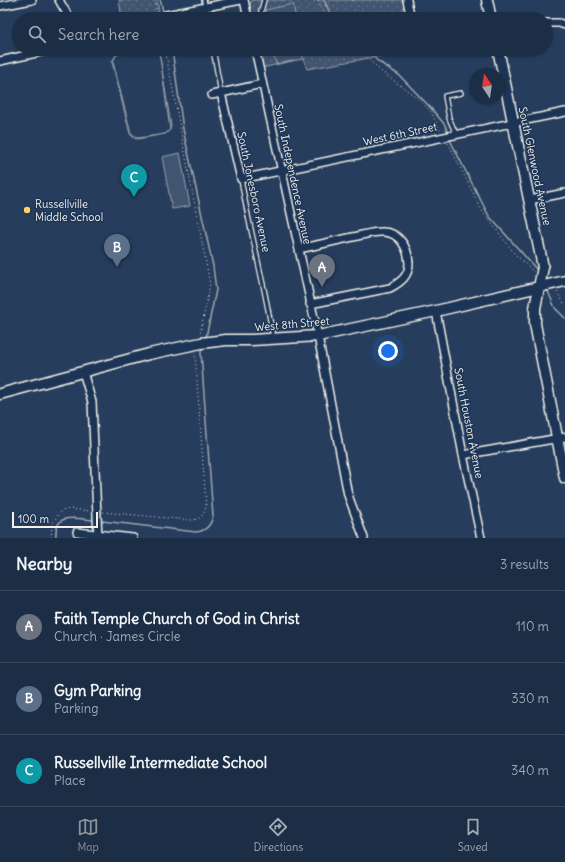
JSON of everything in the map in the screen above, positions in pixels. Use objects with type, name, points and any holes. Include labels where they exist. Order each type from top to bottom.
[{"type":"street","points":[[0,6],[32,0]]},
{"type":"street","points":[[59,0],[66,12]]},
{"type":"street","points":[[176,12],[204,3],[241,0]]},
{"type":"street","points":[[244,0],[247,12]]},
{"type":"street","points":[[407,0],[410,12]]},
{"type":"street","points":[[487,0],[490,12]]},
{"type":"street","points":[[553,23],[565,25]]},
{"type":"street","points":[[0,61],[22,56]]},
{"type":"street","name":"South Independence Avenue","points":[[256,56],[318,336],[348,495],[364,538]]},
{"type":"street","name":"South Glenwood Avenue","points":[[500,56],[543,268],[535,308],[535,324],[561,438],[565,478]]},
{"type":"street","points":[[212,95],[262,84]]},
{"type":"street","name":"South Jonesboro Avenue","points":[[221,93],[241,179]]},
{"type":"street","name":"West 6th Street","points":[[241,179],[281,169],[565,112]]},
{"type":"street","points":[[530,200],[565,193]]},
{"type":"street","points":[[299,249],[384,232],[399,238],[404,244],[408,254],[408,273],[402,281],[390,288],[310,304]]},
{"type":"street","name":"West 8th Street","points":[[0,394],[149,354],[200,343],[226,340],[318,336],[436,312],[565,281]]},
{"type":"street","name":"South Houston Avenue","points":[[436,312],[463,455],[481,538]]},
{"type":"street","points":[[83,372],[92,402],[98,536]]},
{"type":"street","points":[[463,455],[561,438]]},
{"type":"street","points":[[77,532],[98,536],[133,538]]},
{"type":"lane","points":[[261,12],[264,0]]},
{"type":"lane","name":"South Jonesboro Avenue","points":[[214,56],[221,93]]},
{"type":"lane","points":[[456,134],[450,118],[445,96],[460,93]]},
{"type":"lane","name":"South Jonesboro Avenue","points":[[241,179],[249,222],[268,301],[273,339]]},
{"type":"path","points":[[154,0],[157,12]]},
{"type":"path","points":[[318,0],[323,12]]},
{"type":"path","points":[[320,7],[332,4]]},
{"type":"path","points":[[365,56],[382,72],[419,99],[431,112],[482,211],[520,261],[538,275],[542,276]]},
{"type":"path","points":[[554,284],[565,304]]},
{"type":"shaded area","points":[[119,0],[157,0],[159,12],[121,12]]},
{"type":"shaded area","points":[[403,0],[406,12],[251,12],[251,1]]},
{"type":"shaded area","points":[[293,4],[295,12],[265,12],[265,10]]},
{"type":"shaded area","points":[[260,56],[380,56],[307,69],[304,58],[262,68]]},
{"type":"shaded area","points":[[274,56],[303,56],[303,59],[276,64]]},
{"type":"shaded area","points":[[160,57],[171,126],[170,130]]},
{"type":"shaded area","points":[[114,59],[113,62],[131,133],[138,138],[165,134],[138,139],[134,138],[130,134],[112,62]]},
{"type":"shaded area","points":[[180,153],[190,206],[172,209],[162,157]]},
{"type":"waterway","points":[[160,0],[163,11]]},
{"type":"waterway","points":[[324,0],[330,12]]},
{"type":"waterway","points":[[173,56],[183,129],[213,266],[216,290],[206,337]]},
{"type":"waterway","points":[[372,56],[399,75],[430,107],[445,125],[447,131]]},
{"type":"waterway","points":[[450,140],[489,216],[538,271]]},
{"type":"waterway","points":[[547,289],[555,308],[565,318]]},
{"type":"waterway","points":[[102,521],[196,532],[205,529],[211,522],[213,516],[201,353],[205,347]]},
{"type":"waterway","points":[[56,538],[56,530],[58,524],[62,520],[67,518],[93,520]]},
{"type":"place","name":"Russellville Intermediate School","points":[[134,197]]},
{"type":"place","name":"Russellville Middle School","points":[[27,210]]},
{"type":"place","name":"Gym Parking","points":[[117,267]]},
{"type":"place","name":"Faith Temple Church of God in Christ","points":[[322,287]]}]
